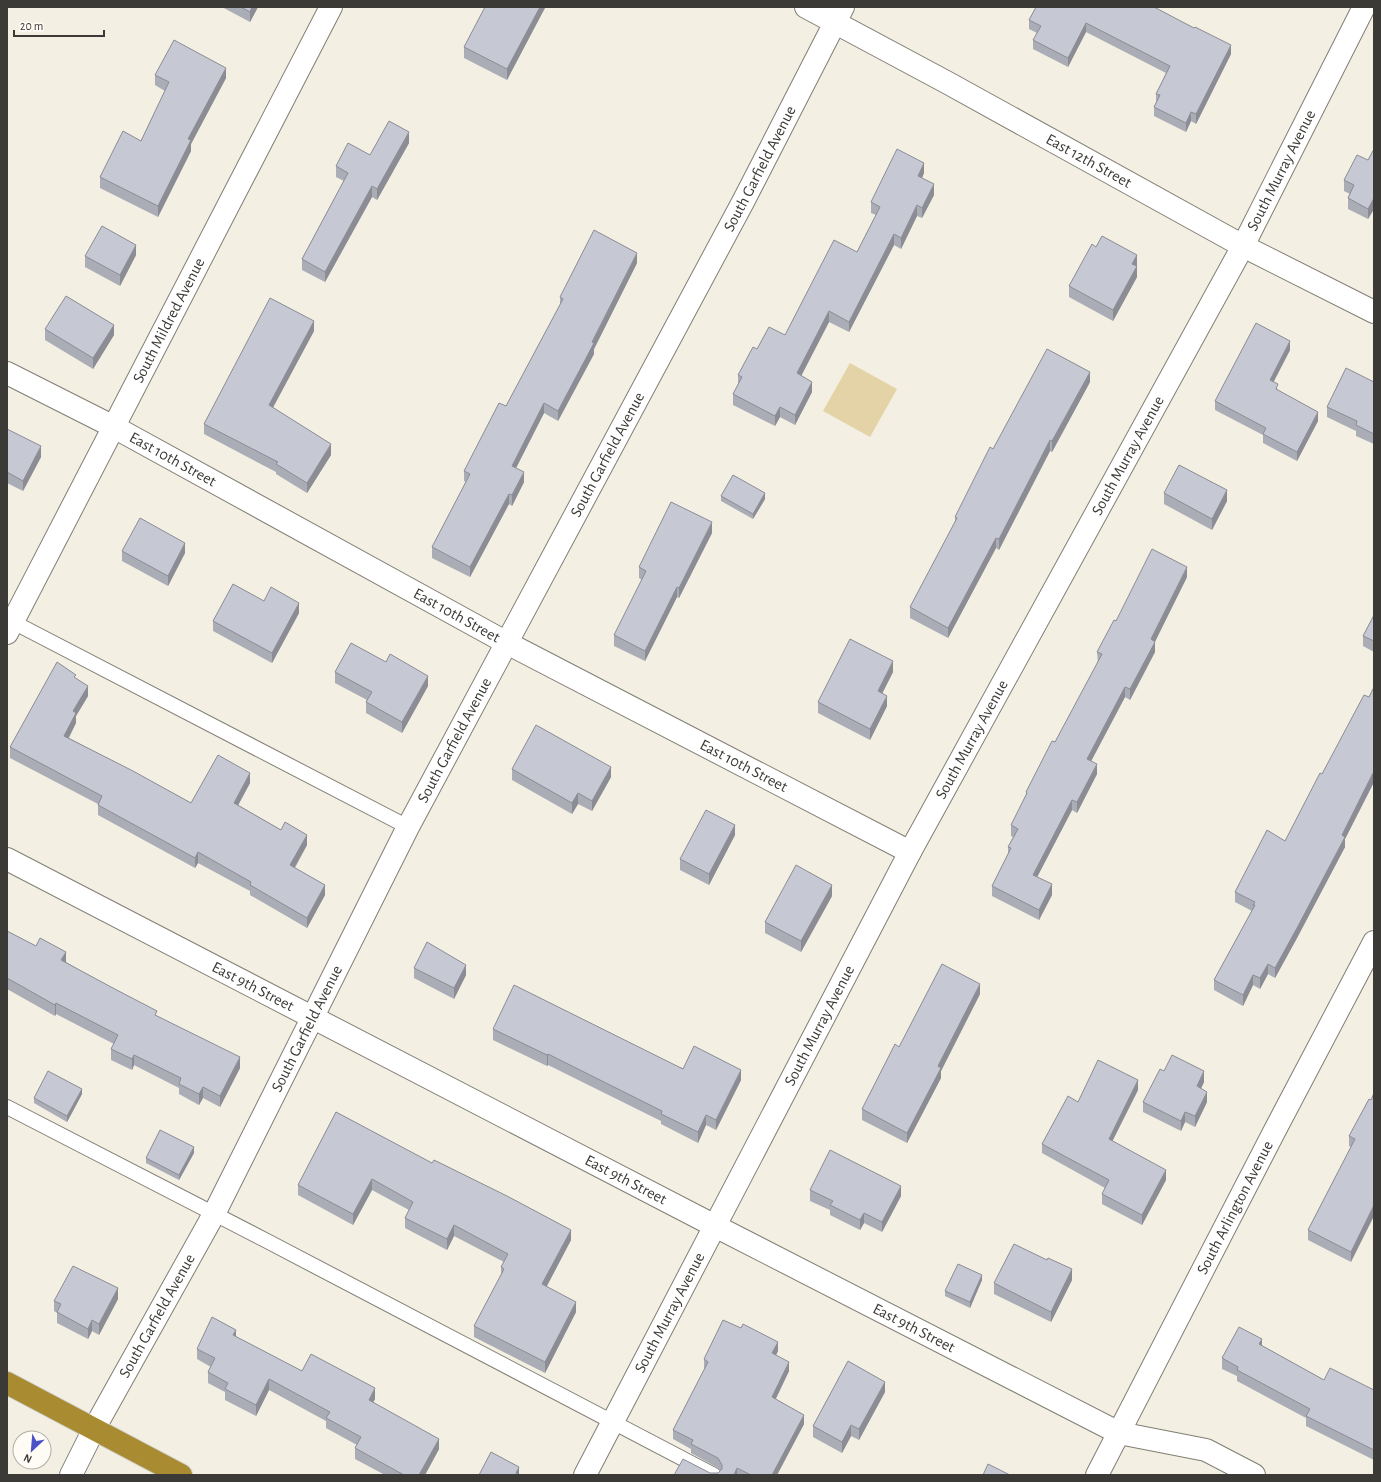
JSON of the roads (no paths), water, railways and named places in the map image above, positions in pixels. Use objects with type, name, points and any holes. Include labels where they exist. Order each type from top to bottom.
[{"type":"highway","points":[[7,1383],[181,1475]]},
{"type":"street","name":"South Mildred Avenue","points":[[10,627],[331,7]]},
{"type":"street","name":"East 12th Street","points":[[806,7],[839,15],[1243,246],[1374,312]]},
{"type":"street","name":"South Murray Avenue","points":[[585,1475],[910,852],[1243,246],[1364,7]]},
{"type":"street","name":"South Garfield Avenue","points":[[71,1475],[94,1429],[214,1214],[408,827],[744,200],[839,15]]},
{"type":"street","name":"East 10th Street","points":[[7,373],[114,427],[507,643],[910,852]]},
{"type":"street","name":"East 9th Street","points":[[7,859],[714,1226],[1119,1433],[1206,1450],[1254,1475]]},
{"type":"street","name":"South Arlington Avenue","points":[[1097,1475],[1374,942]]},
{"type":"lane","points":[[10,627],[408,827]]},
{"type":"lane","points":[[7,1107],[714,1475]]}]
